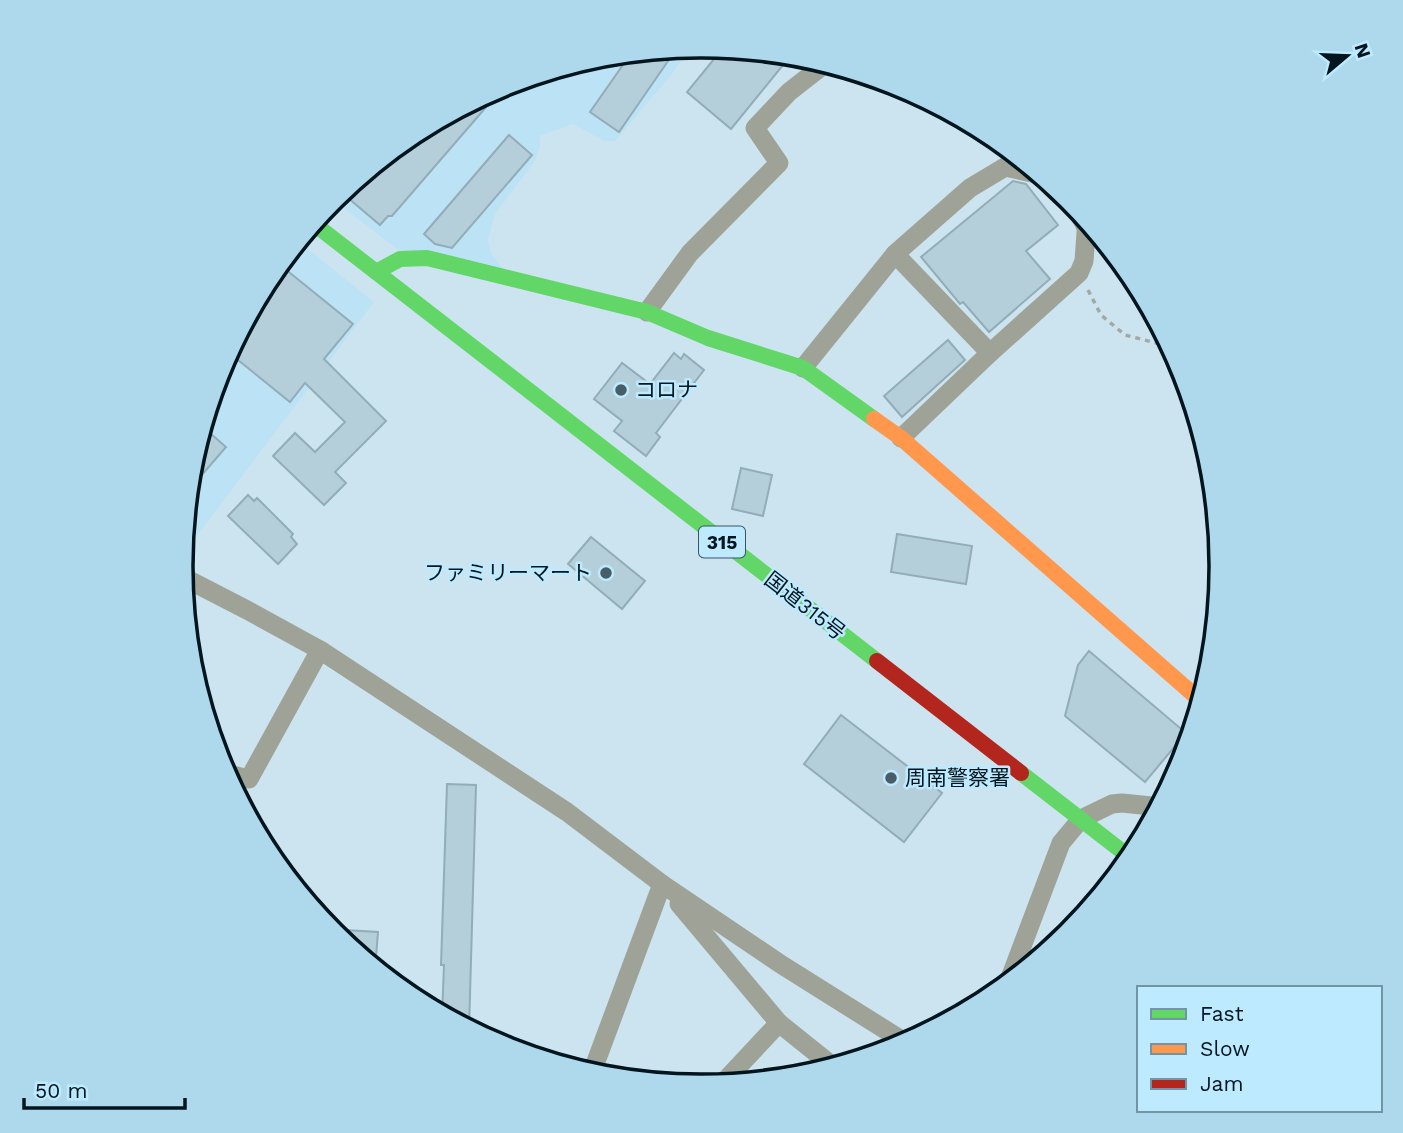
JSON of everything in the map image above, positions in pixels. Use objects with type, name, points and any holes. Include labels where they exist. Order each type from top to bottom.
[{"type":"main road","name":"国道315号","points":[[321,229],[1123,852]]},
{"type":"main road","points":[[376,272],[396,259],[427,258],[647,312],[708,338],[803,368],[901,438],[1194,695]]},
{"type":"street","points":[[647,312],[690,253],[779,163],[755,128],[789,92],[816,71]]},
{"type":"street","points":[[803,368],[895,254],[970,188],[1005,167],[1020,170]]},
{"type":"street","points":[[901,438],[989,353],[1079,273],[1084,261],[1085,233]]},
{"type":"street","points":[[895,254],[989,353]]},
{"type":"street","points":[[193,582],[320,650],[566,812],[663,884],[782,965],[896,1037]]},
{"type":"street","points":[[238,776],[249,779],[320,650]]},
{"type":"street","points":[[1014,968],[1061,843],[1081,820],[1112,804],[1150,806]]},
{"type":"street","points":[[663,884],[779,1023],[825,1060]]},
{"type":"street","points":[[595,1064],[663,884]]},
{"type":"street","points":[[731,1074],[779,1023]]},
{"type":"path","points":[[1079,273],[1101,315],[1125,335],[1159,344]]},
{"type":"shaded area","points":[[683,59],[615,141],[604,141],[573,124],[539,136],[540,146],[535,161],[495,214],[488,240],[491,253],[511,279],[397,249],[342,207],[366,184],[419,143],[476,110],[538,85],[602,68],[635,62]]},
{"type":"shaded area","points":[[306,247],[374,302],[194,540],[197,500],[210,435],[231,372],[261,312],[298,257]]},
{"type":"building","points":[[715,58],[783,65],[731,129],[687,92]]},
{"type":"building","points":[[669,59],[619,132],[590,112],[624,64]]},
{"type":"building","points":[[488,104],[392,216],[388,216],[380,225],[350,199],[419,143]]},
{"type":"building","points":[[509,135],[532,155],[452,248],[435,244],[424,234]]},
{"type":"building","points":[[1013,181],[1026,184],[1058,225],[1026,251],[1050,279],[989,332],[963,302],[960,304],[921,257]]},
{"type":"building","points":[[288,271],[353,324],[324,359],[386,421],[335,472],[346,483],[324,505],[273,456],[295,433],[315,452],[345,422],[305,383],[290,402],[237,359],[261,312]]},
{"type":"building","points":[[948,340],[965,360],[902,417],[884,396]]},
{"type":"building","points":[[674,353],[681,359],[684,354],[704,370],[656,433],[660,437],[646,456],[614,431],[622,421],[594,399],[622,363],[650,384]]},
{"type":"building","points":[[210,433],[226,447],[201,475]]},
{"type":"building","points":[[741,468],[772,475],[763,516],[732,509]]},
{"type":"building","points":[[248,495],[254,501],[257,498],[293,534],[291,537],[297,544],[278,564],[228,516]]},
{"type":"building","points":[[897,534],[972,546],[966,584],[891,572]]},
{"type":"building","name":"ファミリーマート","points":[[591,537],[645,581],[622,609],[568,564]]},
{"type":"building","points":[[1089,651],[1183,730],[1179,741],[1145,782],[1065,716],[1078,665]]},
{"type":"building","points":[[841,715],[942,793],[904,842],[804,764]]},
{"type":"building","points":[[447,784],[476,785],[469,1019],[442,1004],[444,965],[441,965]]},
{"type":"building","points":[[346,930],[378,932],[376,957]]},
{"type":"traffic: fast","points":[[321,229],[877,661]]},
{"type":"traffic: fast","points":[[376,272],[400,259],[427,258],[647,312],[708,338],[803,368],[874,419]]},
{"type":"traffic: fast","points":[[1021,773],[1123,852]]},
{"type":"traffic: slow","points":[[874,419],[901,438],[1194,695]]},
{"type":"traffic: jam","points":[[877,661],[1021,773]]},
{"type":"place","name":"コロナ","points":[[621,390]]},
{"type":"place","name":"ファミリーマート","points":[[606,573]]},
{"type":"place","name":"周南警察署","points":[[891,778]]}]
